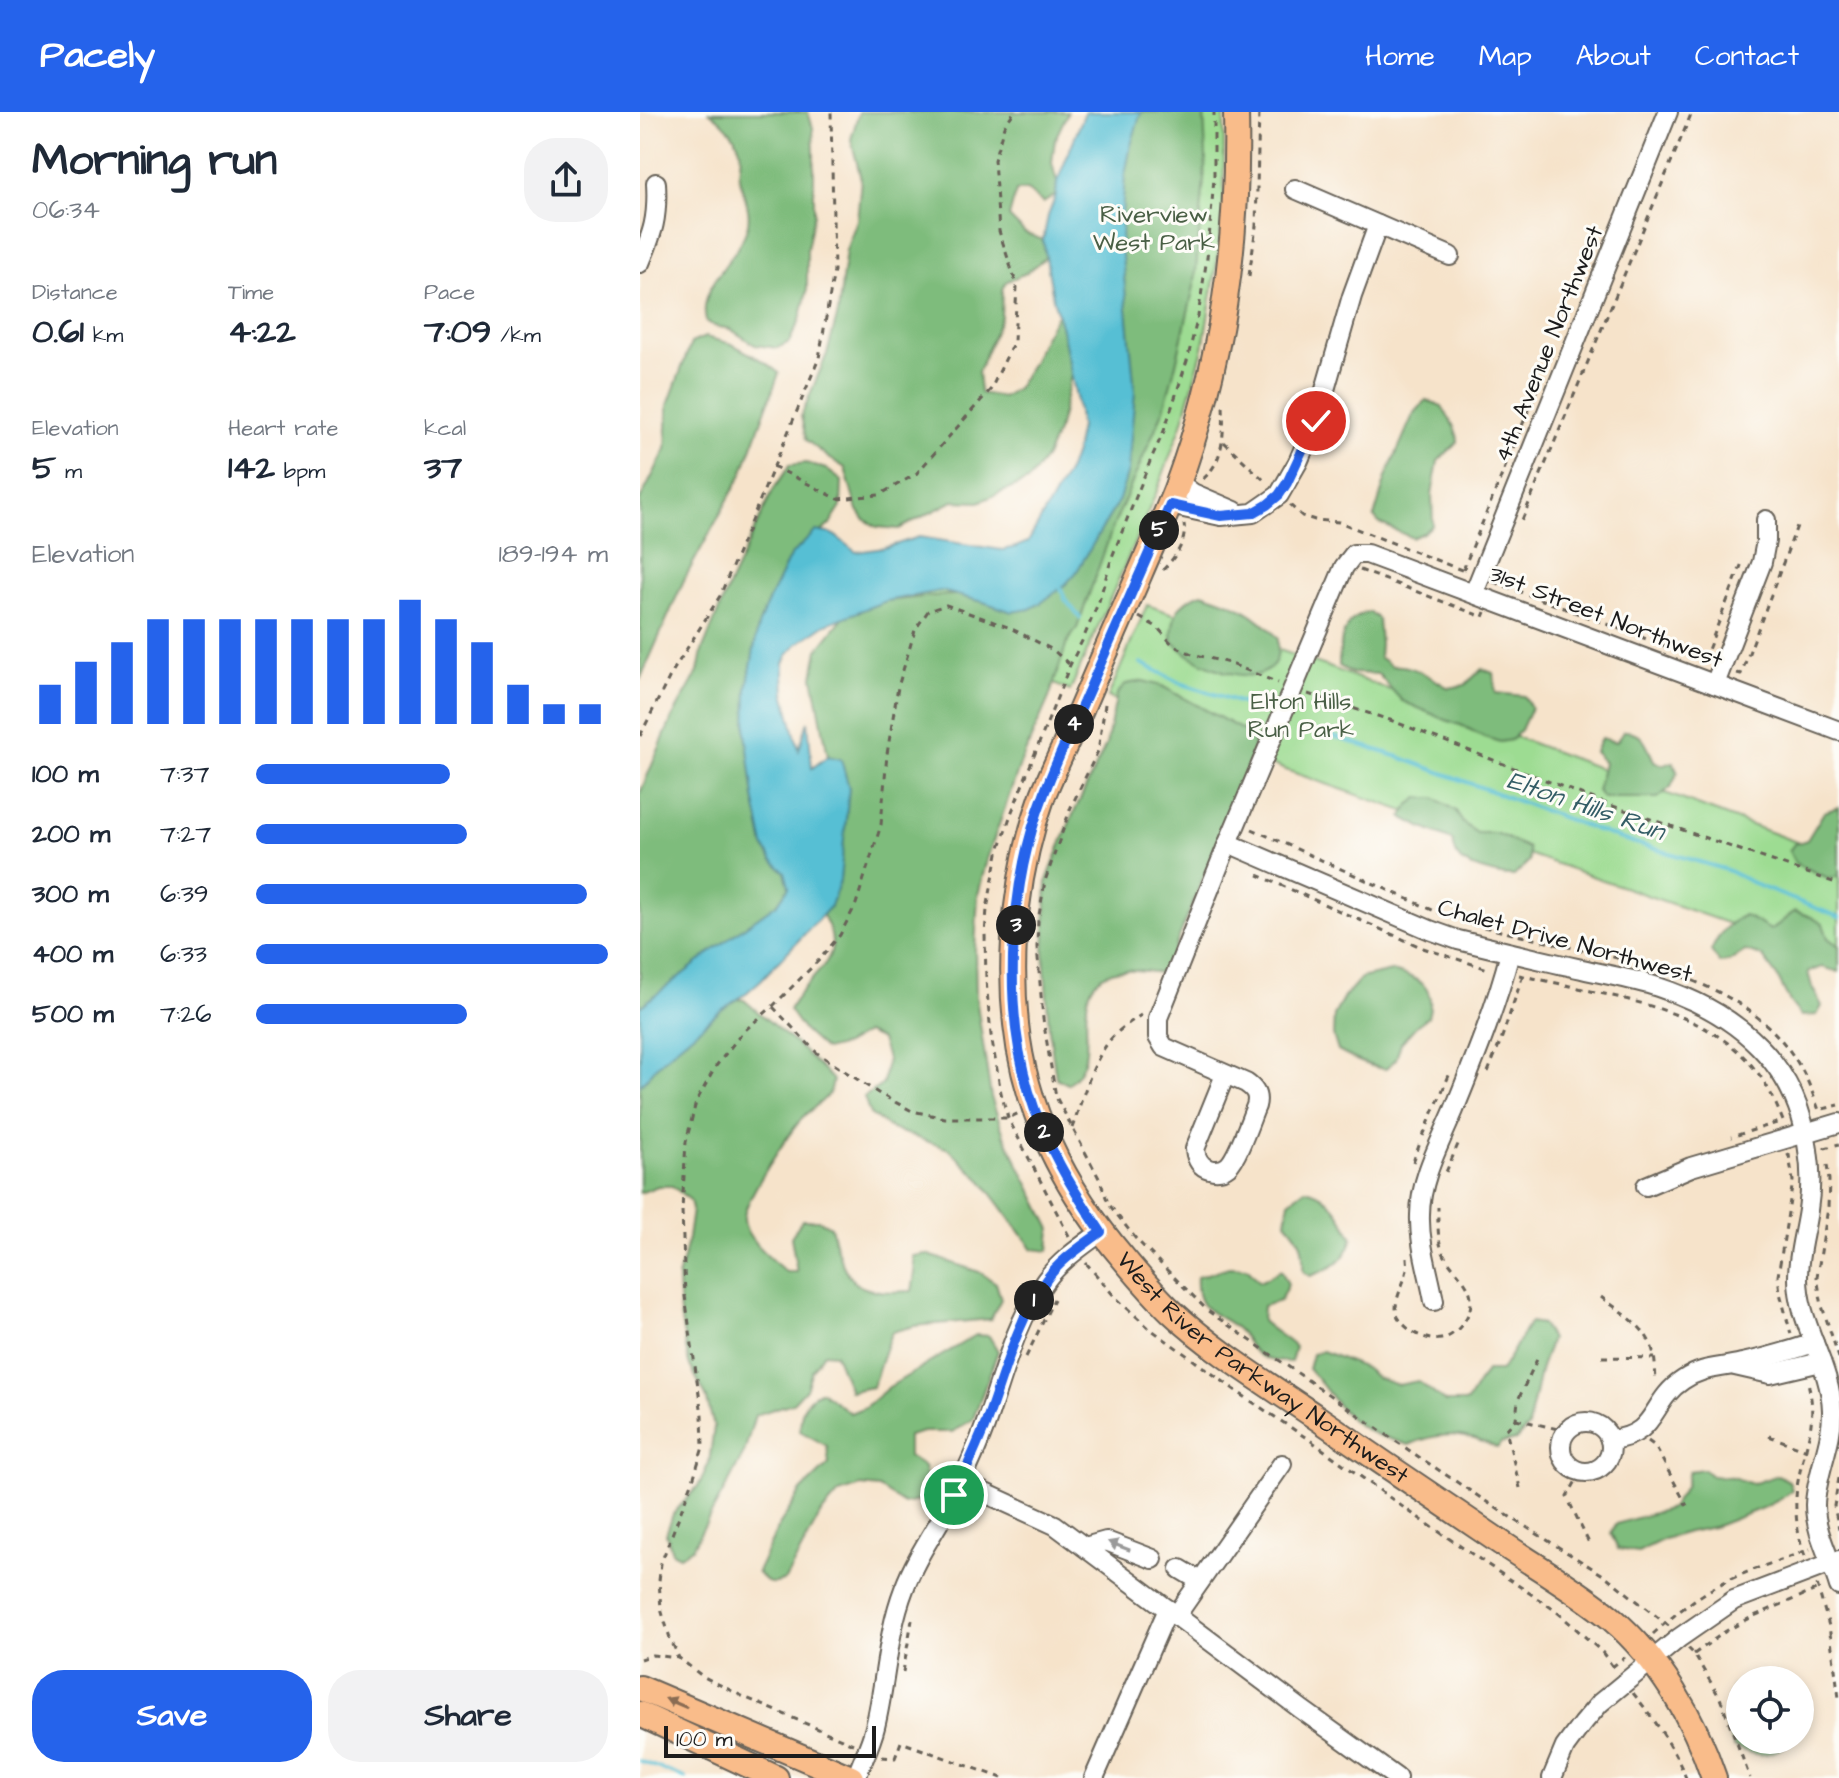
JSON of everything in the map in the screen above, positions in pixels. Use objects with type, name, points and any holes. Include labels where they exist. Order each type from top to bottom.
[{"type":"main road","name":"West River Parkway Northwest","points":[[1236,112],[1237,174],[1229,284],[1208,390],[1181,490],[1043,795],[1026,855],[1013,971],[1021,1061],[1029,1092],[1058,1163],[1101,1232],[1169,1309],[1222,1352],[1610,1618],[1652,1660],[1681,1705],[1714,1778]]},
{"type":"main road","points":[[640,1688],[853,1778]]},
{"type":"main road","points":[[640,1714],[776,1778]]},
{"type":"street","name":"4th Avenue Northwest","points":[[1474,593],[1668,112]]},
{"type":"street","points":[[640,263],[655,225],[656,183]]},
{"type":"street","points":[[1295,189],[1450,256]]},
{"type":"street","points":[[1181,490],[1241,514],[1253,513],[1279,495],[1316,421],[1352,296],[1378,225]]},
{"type":"street","points":[[1715,684],[1762,562],[1766,520]]},
{"type":"street","name":"31st Street Northwest","points":[[1357,562],[1367,554],[1839,731]]},
{"type":"street","points":[[1225,1075],[1195,1149],[1199,1163],[1215,1170],[1226,1168],[1234,1158],[1257,1101],[1255,1091],[1253,1088],[1225,1075],[1164,1047],[1158,1037],[1161,1009],[1344,567],[1357,562]]},
{"type":"street","name":"Chalet Drive Northwest","points":[[1228,843],[1458,940],[1656,986],[1689,998],[1718,1012],[1766,1052],[1782,1074],[1801,1114],[1808,1151],[1809,1206],[1798,1277],[1814,1343],[1830,1360],[1831,1432],[1815,1506],[1822,1542],[1835,1561],[1839,1586]]},
{"type":"street","points":[[1434,1301],[1421,1237],[1424,1182],[1490,1019],[1510,953]]},
{"type":"street","points":[[1646,1186],[1691,1167],[1839,1123]]},
{"type":"street","points":[[853,1778],[875,1727],[896,1615],[904,1589],[961,1482],[1030,1307],[1046,1280],[1066,1258],[1081,1257],[1101,1232]]},
{"type":"street","points":[[1610,1440],[1626,1439],[1638,1432],[1649,1423],[1674,1386],[1698,1372],[1769,1357],[1814,1343]]},
{"type":"street","points":[[1732,1366],[1770,1374],[1830,1360]]},
{"type":"street","points":[[1585,1422],[1604,1430],[1610,1440],[1606,1462],[1590,1472],[1571,1468],[1561,1451],[1566,1431],[1575,1424],[1585,1422]]},
{"type":"street","points":[[1094,1778],[1172,1612],[1200,1581],[1282,1464]]},
{"type":"street","points":[[961,1482],[1055,1525],[1397,1778]]},
{"type":"street","points":[[1085,1547],[1106,1541],[1153,1559]]},
{"type":"street","points":[[1552,1778],[1565,1747],[1600,1703],[1704,1619],[1734,1600],[1835,1561]]},
{"type":"street","points":[[1180,1569],[1200,1581]]},
{"type":"path","points":[[640,736],[671,674],[720,596],[819,358],[834,271],[831,112]]},
{"type":"path","points":[[773,466],[838,499],[879,495],[916,474],[991,389],[1014,341],[1017,286],[999,231],[994,160],[1004,126],[1014,112]]},
{"type":"path","points":[[1002,1778],[901,1742],[895,1758],[883,1757],[742,1696],[702,1676],[679,1658],[661,1609],[661,1563],[703,1447],[702,1415],[685,1296],[682,1210],[686,1142],[696,1102],[716,1066],[742,1033],[820,959],[840,935],[856,904],[881,825],[887,754],[898,687],[915,630],[928,611],[946,605],[1008,627],[1053,650],[1070,665],[1099,601],[1112,557],[1173,409],[1187,361],[1208,251],[1214,178],[1214,112]]},
{"type":"path","points":[[1520,525],[1692,112]]},
{"type":"path","points":[[1181,490],[1211,472],[1224,442]]},
{"type":"path","points":[[1741,674],[1797,526]]},
{"type":"path","points":[[1374,536],[1463,570]]},
{"type":"path","points":[[1357,562],[1483,617]]},
{"type":"path","points":[[1496,583],[1704,660],[1742,563]]},
{"type":"path","points":[[1137,616],[1157,627],[1173,645],[1192,654],[1229,663],[1294,689],[1390,720],[1607,804],[1839,884]]},
{"type":"path","points":[[1106,696],[1098,751],[1071,807],[1045,881],[1038,921],[1037,969],[1056,1097],[1100,1180],[1108,1203],[1136,1239],[1208,1311],[1413,1453],[1608,1578],[1666,1622]]},
{"type":"path","points":[[1251,872],[1423,948],[1490,969]]},
{"type":"path","points":[[1523,975],[1651,1005],[1707,1029],[1731,1046],[1752,1065],[1766,1084],[1783,1121],[1727,1138]]},
{"type":"path","points":[[773,1006],[817,1053],[866,1086],[912,1111],[945,1118],[1008,1118],[1081,1257],[1115,1297],[1149,1328],[1242,1395],[1556,1611],[1602,1652],[1659,1726],[1686,1778]]},
{"type":"path","points":[[1072,1128],[1108,1043],[1125,1026],[1161,1009]]},
{"type":"path","points":[[1819,1110],[1839,1105]]},
{"type":"path","points":[[1830,1360],[1817,1277],[1828,1208],[1825,1148],[1839,1144]]},
{"type":"path","points":[[1078,1270],[1081,1257]]},
{"type":"path","points":[[1022,1367],[1055,1296]]},
{"type":"path","points":[[1601,1297],[1638,1325],[1650,1342],[1655,1358],[1656,1382]]},
{"type":"path","points":[[1520,1488],[1506,1430],[1516,1419],[1518,1400],[1539,1355]]},
{"type":"path","points":[[1602,1357],[1655,1358]]},
{"type":"path","points":[[1769,1436],[1807,1450],[1813,1413],[1802,1367]]},
{"type":"path","points":[[1516,1419],[1566,1431]]},
{"type":"path","points":[[1638,1432],[1655,1446],[1687,1506]]},
{"type":"path","points":[[1581,1472],[1567,1497],[1589,1543]]},
{"type":"path","points":[[1839,1478],[1834,1506],[1839,1529]]},
{"type":"path","points":[[1750,1778],[1720,1698],[1694,1654],[1754,1616],[1819,1589],[1829,1626],[1839,1698]]},
{"type":"path","points":[[910,1633],[913,1615]]},
{"type":"path","points":[[640,1659],[652,1655],[679,1658]]},
{"type":"green space","points":[[710,112],[808,112],[813,128],[814,214],[807,249],[807,292],[800,320],[789,342],[778,348],[755,345],[730,329],[706,321],[707,296],[742,239],[748,221],[748,208],[739,175],[741,156],[738,144],[728,128]]},
{"type":"green space","points":[[859,112],[1068,112],[1055,139],[1052,163],[1057,182],[1056,195],[1043,203],[1027,190],[1016,191],[1009,217],[1025,233],[1043,240],[1046,257],[1026,273],[1007,281],[1002,289],[1001,317],[978,372],[980,393],[1002,397],[1017,388],[1059,312],[1077,336],[1059,427],[1046,457],[1028,481],[979,502],[953,501],[899,529],[877,527],[864,519],[856,507],[845,468],[806,440],[801,416],[827,354],[838,313],[846,250],[857,220],[861,179],[851,139]]},
{"type":"green space","name":"Riverview West Park","points":[[1118,112],[1224,112],[1224,205],[1203,348],[1182,424],[1157,491],[1070,691],[825,584],[1001,572],[1076,519]]},
{"type":"green space","points":[[1135,112],[1204,112],[1206,157],[1195,282],[1164,409],[1113,527],[1077,628],[1067,643],[1049,698],[1021,762],[987,859],[978,895],[976,997],[991,1097],[1004,1135],[1051,1229],[1049,1251],[1033,1249],[982,1181],[949,1149],[892,1129],[870,1114],[864,1097],[883,1084],[887,1059],[881,1040],[866,1033],[845,1045],[825,1050],[804,1031],[789,1010],[825,964],[832,941],[829,927],[819,909],[837,766],[828,756],[813,677],[818,649],[849,610],[886,601],[976,594],[1061,560],[1112,236]]},
{"type":"green space","points":[[705,337],[732,344],[779,373],[742,474],[684,580],[640,680],[640,500],[666,449],[668,405],[691,343]]},
{"type":"green space","points":[[1426,400],[1442,406],[1455,428],[1458,442],[1438,461],[1432,495],[1433,525],[1412,538],[1379,523],[1374,517],[1386,477],[1413,415]]},
{"type":"green space","points":[[806,463],[826,469],[842,481],[841,507],[830,524],[813,540],[772,606],[792,869],[789,887],[778,903],[640,1041],[640,793],[672,718],[698,672],[702,651],[730,583],[773,490],[790,465]]},
{"type":"green space","points":[[1202,593],[1244,610],[1278,638],[1277,657],[1271,667],[1251,675],[1225,672],[1192,657],[1172,641],[1178,611],[1187,601]]},
{"type":"green space","name":"Elton Hills Run Park","points":[[1147,605],[1326,666],[1839,858],[1839,962],[1283,769],[1108,697]]},
{"type":"green space","points":[[1369,612],[1378,619],[1379,657],[1392,666],[1422,672],[1449,688],[1465,685],[1482,669],[1493,673],[1496,693],[1524,696],[1531,708],[1521,730],[1511,740],[1500,742],[1484,737],[1402,701],[1378,674],[1352,673],[1339,666],[1344,632],[1353,619]]},
{"type":"green space","points":[[1143,681],[1162,686],[1248,733],[1254,746],[1167,967],[1160,973],[1115,971],[1098,980],[1087,1001],[1083,1064],[1068,1084],[1056,1078],[1049,1029],[1044,953],[1047,880],[1071,819],[1106,745],[1117,694],[1126,684]]},
{"type":"green space","points":[[1624,731],[1640,736],[1654,761],[1663,765],[1673,762],[1678,772],[1671,787],[1658,798],[1603,798],[1597,791],[1604,763],[1595,752],[1601,738],[1616,742]]},
{"type":"green space","points":[[1419,798],[1435,798],[1456,811],[1463,823],[1477,833],[1496,833],[1528,848],[1529,861],[1514,876],[1494,874],[1464,863],[1458,857],[1452,840],[1402,817],[1409,805]]},
{"type":"green space","points":[[1839,807],[1839,876],[1828,878],[1795,863],[1789,851],[1794,844],[1807,840],[1824,812]]},
{"type":"green space","points":[[1795,911],[1823,924],[1828,938],[1839,946],[1839,972],[1822,967],[1808,972],[1822,1006],[1817,1015],[1801,1016],[1762,956],[1745,951],[1730,961],[1720,963],[1711,951],[1724,930],[1744,915],[1771,930]]},
{"type":"green space","points":[[1391,971],[1409,976],[1423,985],[1430,998],[1430,1006],[1428,1017],[1401,1043],[1396,1059],[1386,1069],[1367,1065],[1338,1051],[1333,1035],[1334,1015],[1344,997],[1361,978]]},
{"type":"green space","points":[[723,997],[744,1000],[833,1080],[830,1092],[796,1126],[750,1198],[744,1220],[760,1249],[786,1272],[797,1272],[791,1237],[802,1220],[818,1220],[831,1226],[845,1269],[862,1287],[880,1291],[912,1291],[915,1273],[913,1256],[926,1254],[979,1272],[996,1283],[1001,1299],[991,1319],[914,1326],[892,1332],[872,1387],[850,1391],[835,1354],[824,1353],[812,1370],[806,1389],[793,1403],[755,1415],[744,1453],[730,1480],[692,1548],[680,1556],[672,1552],[666,1534],[673,1514],[699,1485],[709,1463],[714,1427],[706,1396],[689,1364],[680,1315],[678,1278],[688,1238],[692,1210],[690,1200],[672,1186],[658,1186],[640,1193],[640,1072]]},
{"type":"green space","points":[[1305,1189],[1322,1195],[1328,1201],[1340,1214],[1353,1238],[1338,1263],[1310,1276],[1303,1271],[1299,1239],[1286,1222],[1289,1201]]},
{"type":"green space","points":[[1229,1267],[1247,1268],[1260,1282],[1281,1270],[1288,1284],[1280,1301],[1263,1306],[1262,1321],[1295,1347],[1291,1362],[1260,1356],[1233,1325],[1211,1312],[1200,1300],[1197,1277]]},
{"type":"green space","points":[[1530,1322],[1542,1324],[1551,1339],[1540,1371],[1528,1427],[1516,1440],[1501,1443],[1497,1448],[1453,1435],[1432,1437],[1409,1445],[1378,1435],[1350,1418],[1308,1369],[1312,1354],[1323,1351],[1365,1368],[1377,1378],[1398,1385],[1418,1381],[1445,1402],[1467,1402],[1486,1371],[1501,1371]]},
{"type":"green space","points":[[976,1335],[989,1336],[998,1351],[973,1419],[952,1432],[923,1432],[908,1436],[908,1456],[924,1467],[928,1482],[918,1501],[904,1504],[879,1488],[861,1486],[839,1493],[820,1515],[785,1580],[770,1583],[764,1579],[757,1572],[779,1526],[801,1491],[829,1464],[827,1446],[800,1431],[806,1403],[821,1391],[850,1413],[865,1407],[889,1387]]},
{"type":"green space","points":[[1703,1469],[1712,1476],[1733,1477],[1752,1484],[1778,1475],[1789,1481],[1792,1490],[1765,1507],[1714,1527],[1664,1539],[1638,1552],[1618,1549],[1611,1533],[1616,1524],[1671,1508],[1685,1487],[1689,1471]]},
{"type":"water","points":[[1085,112],[1141,112],[1125,175],[1122,215],[1121,245],[1135,392],[1128,471],[1119,500],[1076,573],[1066,584],[1030,609],[1012,612],[941,591],[886,601],[824,625],[789,653],[784,663],[785,696],[799,750],[808,721],[812,768],[828,756],[841,759],[849,788],[840,880],[831,906],[761,980],[676,1048],[640,1086],[640,1007],[778,903],[789,887],[785,872],[772,860],[764,846],[746,733],[747,689],[758,626],[790,556],[816,531],[833,534],[856,552],[884,548],[919,537],[1002,550],[1016,547],[1028,542],[1069,469],[1080,427],[1043,240],[1057,182]]},
{"type":"waterway","name":"Elton Hills Run","points":[[1060,586],[1065,599],[1080,618]]},
{"type":"waterway","name":"Elton Hills Run","points":[[1141,663],[1180,683],[1251,706]]},
{"type":"waterway","name":"Elton Hills Run","points":[[1319,732],[1399,757],[1618,838],[1727,870],[1761,887],[1839,917]]},
{"type":"waterway","points":[[640,1761],[685,1778]]},
{"type":"route","points":[[954,1495],[1030,1307],[1046,1280],[1066,1258],[1101,1232],[1065,1176],[1033,1107],[1016,1029],[1013,971],[1020,888],[1043,795],[1170,505],[1221,516],[1253,513],[1267,505],[1287,483],[1316,421]]}]
